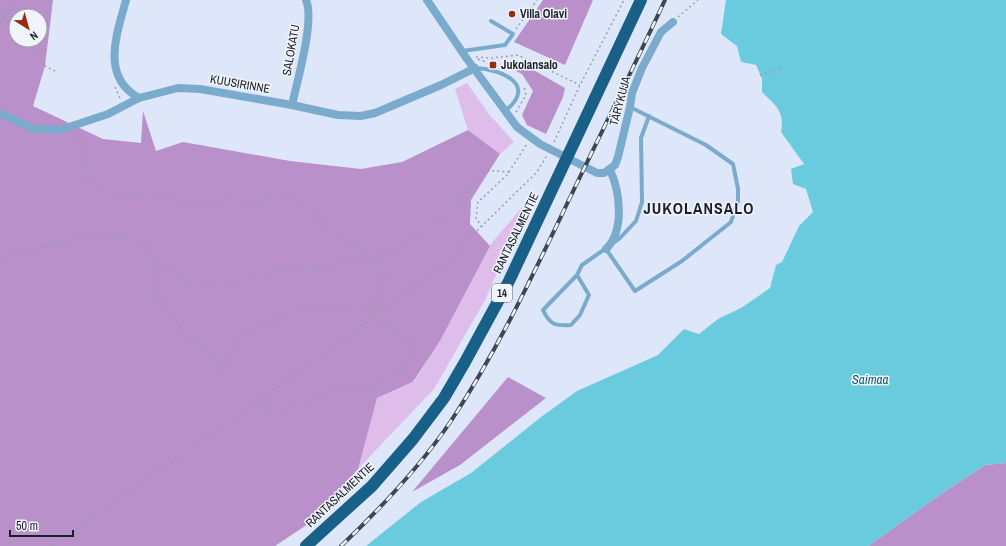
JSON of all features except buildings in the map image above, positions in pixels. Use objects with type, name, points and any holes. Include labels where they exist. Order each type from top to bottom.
[{"type":"highway","name":"RANTASALMENTIE","points":[[306,546],[372,486],[413,439],[444,398],[509,281],[641,0]]},
{"type":"street","points":[[126,0],[114,55],[115,67],[120,81],[128,92],[138,98]]},
{"type":"street","name":"SALOKATU","points":[[292,105],[307,30],[308,5],[306,0]]},
{"type":"street","points":[[427,0],[462,52],[517,127],[540,144],[597,173],[604,173],[610,170],[615,180],[619,209],[608,247]]},
{"type":"street","name":"TÄRYKUJA","points":[[610,170],[615,165],[618,157],[630,108],[632,93],[645,62],[661,32],[673,22]]},
{"type":"street","name":"KUUSIRINNE","points":[[0,113],[34,130],[60,130],[108,114],[138,98],[178,88],[200,89],[348,116],[375,113],[441,85],[475,68]]},
{"type":"lane","points":[[462,52],[505,45],[513,34],[491,21]]},
{"type":"lane","points":[[475,68],[501,73],[517,87],[519,92],[518,97],[514,104],[505,112]]},
{"type":"lane","points":[[608,247],[636,291],[682,261],[731,222],[738,201],[738,189],[733,164],[706,144],[630,108]]},
{"type":"lane","points":[[577,275],[589,296],[580,315],[571,325],[558,326],[548,320],[543,310],[577,275],[582,265],[620,238],[636,221],[642,202],[641,138],[649,116]]},
{"type":"path","points":[[0,22],[10,13],[16,0]]},
{"type":"path","points":[[513,34],[537,0]]},
{"type":"path","points":[[552,145],[580,85],[624,0]]},
{"type":"path","points":[[673,22],[698,0]]},
{"type":"path","points":[[0,14],[8,19]]},
{"type":"path","points":[[34,48],[44,66],[55,71]]},
{"type":"path","points":[[467,59],[471,57],[492,58],[518,56],[580,85]]},
{"type":"path","points":[[760,75],[781,69]]},
{"type":"path","points":[[69,127],[84,148],[82,178],[101,188],[117,193],[143,194],[186,202],[209,202],[226,199],[256,202],[270,197],[296,199],[311,206],[322,223],[344,240],[360,247],[372,257],[378,265],[384,268],[384,280],[378,296],[369,311]]},
{"type":"path","points":[[482,227],[476,218],[478,202],[498,184],[527,144]]},
{"type":"path","points":[[52,546],[83,526],[263,396],[373,319],[432,275],[537,172],[549,150]]},
{"type":"path","points":[[153,257],[182,280],[202,284],[227,285],[240,280],[252,279],[278,269],[308,268],[317,271],[340,262],[372,257],[407,243],[427,230],[453,206],[479,177],[490,170],[508,172]]},
{"type":"path","points":[[0,260],[11,256],[32,254],[46,246],[82,238],[104,240],[124,238],[148,242],[153,257],[154,277],[151,290],[153,301],[162,304],[182,330],[201,346],[220,370],[237,342],[246,334],[290,312],[340,307],[355,312],[369,311]]},
{"type":"path","points":[[263,396],[265,410],[276,412],[310,402],[320,396],[337,390],[358,391],[394,376],[408,362],[412,352],[410,341],[394,330],[373,319],[369,311]]},
{"type":"shaded area","points":[[0,0],[53,0],[48,41],[48,8],[8,8],[8,48],[47,48],[45,66],[33,106],[103,139],[141,143],[143,111],[156,151],[183,142],[290,161],[361,169],[402,162],[468,130],[500,154],[471,200],[470,224],[490,246],[440,341],[413,382],[377,398],[358,469],[311,522],[275,546],[0,546]]},
{"type":"shaded area","points":[[543,0],[593,0],[565,65],[514,42]]},
{"type":"shaded area","points":[[516,60],[565,88],[563,97],[546,134],[527,125],[522,115],[533,91],[522,74],[508,67]]},
{"type":"shaded area","points":[[467,83],[489,114],[514,142],[500,154],[468,130],[455,89]]},
{"type":"shaded area","points":[[529,199],[485,300],[434,389],[355,472],[377,398],[414,382],[440,341],[490,245]]},
{"type":"shaded area","points":[[508,377],[546,398],[460,465],[412,492]]},
{"type":"shaded area","points":[[1006,463],[1006,546],[868,546],[941,494],[985,465]]},
{"type":"water","name":"Saimaa","points":[[726,0],[1006,0],[1006,463],[985,465],[941,494],[868,546],[366,546],[421,502],[471,473],[541,417],[577,391],[658,355],[684,329],[699,334],[718,319],[741,308],[770,288],[776,265],[782,262],[799,226],[813,212],[806,189],[793,184],[791,169],[804,164],[781,132],[782,119],[778,109],[762,92],[762,79],[756,65],[741,62],[737,46],[721,34]]},
{"type":"railway","points":[[341,546],[371,517],[426,455],[451,421],[483,369],[540,261],[665,0]]},
{"type":"place","name":"Villa Olavi","points":[[512,14]]},
{"type":"place","name":"Jukolansalo","points":[[493,65]]},
{"type":"district","name":"JUKOLANSALO","points":[[699,208]]}]
